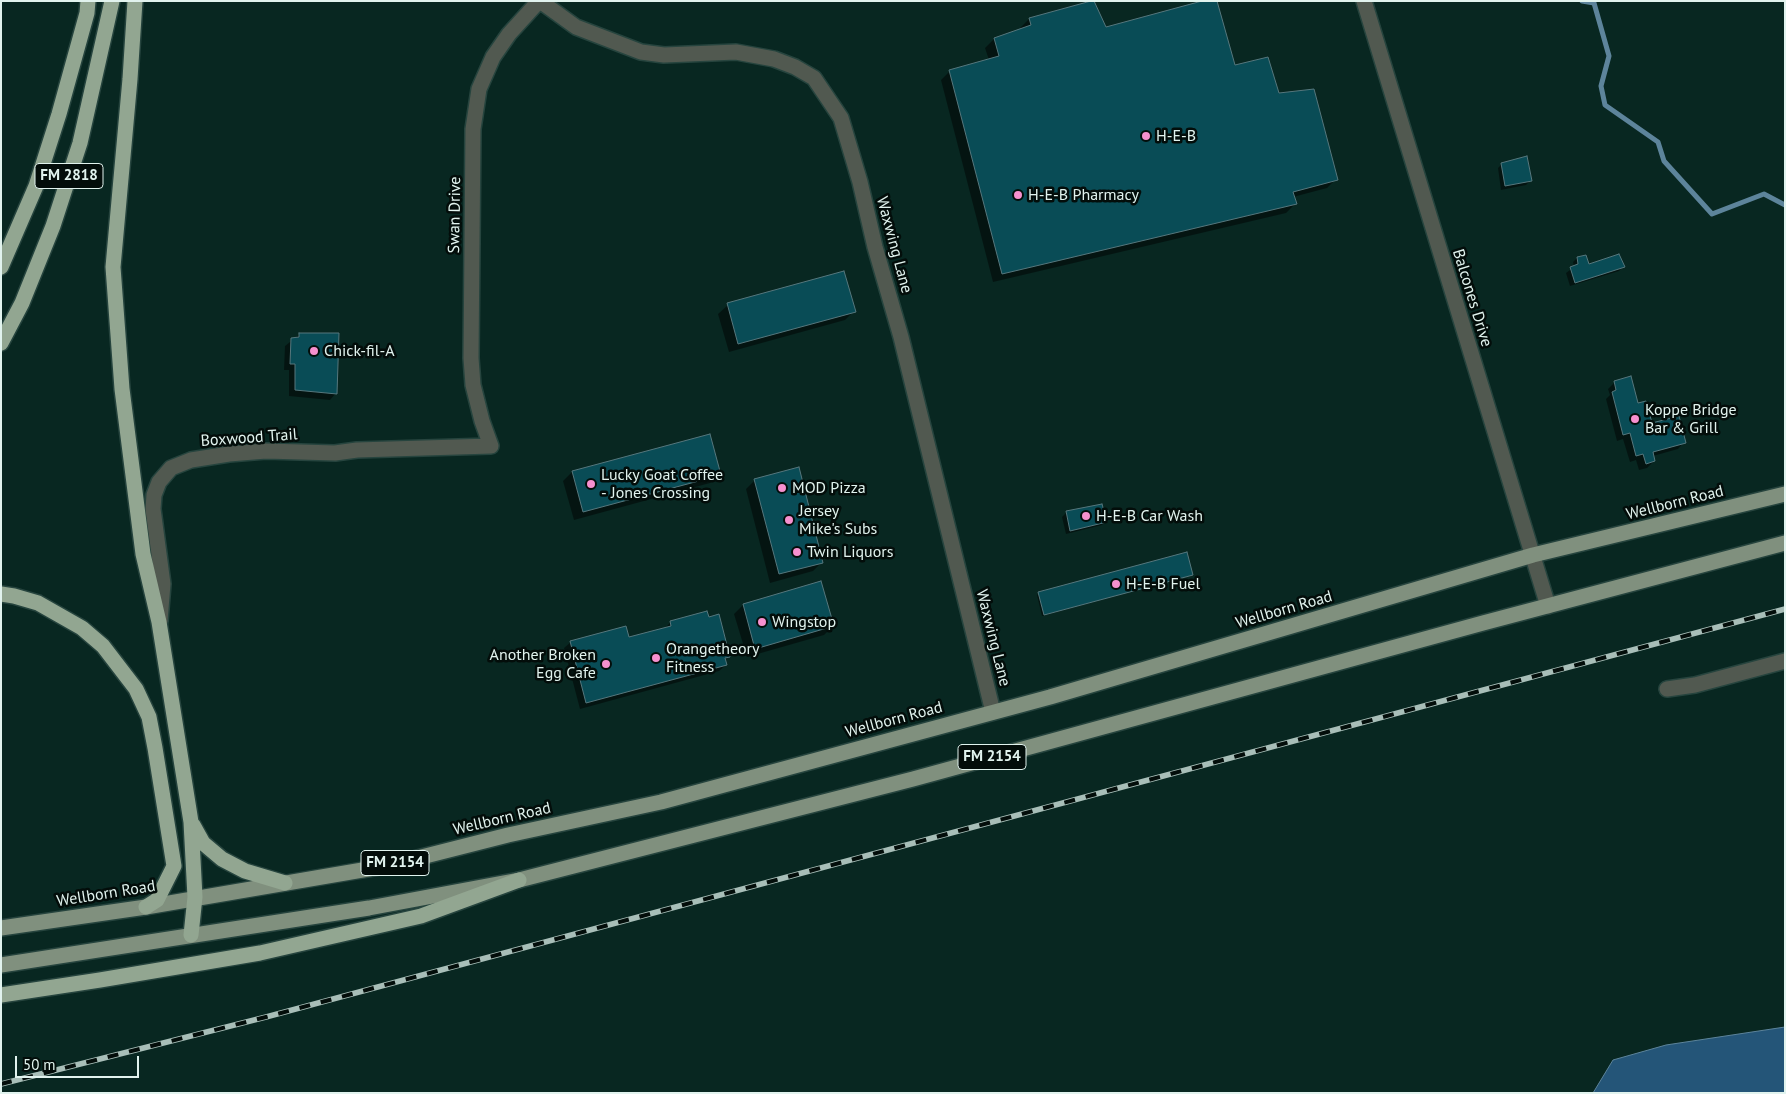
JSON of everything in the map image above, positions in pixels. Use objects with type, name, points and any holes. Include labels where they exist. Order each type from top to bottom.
[{"type":"highway","name":"FM 2818","points":[[1,267],[36,186],[59,114],[88,1]]},
{"type":"highway","name":"FM 2818","points":[[1,343],[22,303],[54,226],[80,143],[112,1]]},
{"type":"highway","points":[[135,1],[113,267],[122,389],[143,554],[159,622],[191,822],[195,897],[191,935]]},
{"type":"highway","points":[[1,248],[36,186]]},
{"type":"highway","points":[[1,594],[38,603],[82,628],[103,646],[136,689],[149,717],[174,866],[157,900],[146,907]]},
{"type":"highway","points":[[191,822],[203,843],[222,859],[245,871],[285,883]]},
{"type":"highway","points":[[1,995],[260,953],[421,916],[519,880]]},
{"type":"main road","name":"Wellborn Road","points":[[1,928],[146,907],[195,897],[386,866],[508,835],[661,802],[993,712],[1533,555],[1785,494]]},
{"type":"main road","name":"FM 2154","points":[[1,965],[369,908],[519,880],[913,779],[1785,543]]},
{"type":"street","name":"Swan Drive","points":[[491,446],[472,385],[473,129],[479,89],[493,57],[508,34],[539,1]]},
{"type":"street","name":"Waxwing Lane","points":[[539,1],[576,27],[641,52],[664,55],[736,52],[774,59],[795,67],[814,78],[841,118],[901,337],[993,712]]},
{"type":"street","name":"Balcones Drive","points":[[1364,1],[1548,606]]},
{"type":"street","name":"Boxwood Trail","points":[[159,622],[164,584],[153,509],[154,495],[159,482],[170,468],[191,460],[266,451],[335,453],[491,446]]},
{"type":"street","points":[[1667,689],[1695,685],[1785,661]]},
{"type":"water","points":[[1785,1027],[1785,1093],[1593,1093],[1613,1060],[1666,1045]]},
{"type":"building","name":"H-E-B","points":[[1094,1],[1106,27],[1202,1],[1217,1],[1235,65],[1268,57],[1279,93],[1314,89],[1338,180],[1293,192],[1297,204],[1002,274],[949,70],[999,56],[994,38],[1031,25],[1029,18]]},
{"type":"building","points":[[1527,156],[1532,181],[1505,186],[1501,163]]},
{"type":"building","points":[[1619,254],[1625,267],[1575,283],[1570,267],[1578,264],[1577,257],[1586,255],[1589,264]]},
{"type":"building","points":[[844,271],[856,312],[738,344],[727,303]]},
{"type":"building","name":"Chick-fil-A","points":[[299,333],[339,333],[337,394],[295,390],[295,364],[290,364],[291,338],[299,337]]},
{"type":"building","name":"Koppe Bridge Bar & Grill","points":[[1631,376],[1638,403],[1646,401],[1652,423],[1679,416],[1686,443],[1653,452],[1655,461],[1646,464],[1643,454],[1636,456],[1630,433],[1623,435],[1612,392],[1616,390],[1614,381]]},
{"type":"building","points":[[710,434],[721,475],[583,512],[572,471]]},
{"type":"building","points":[[799,467],[823,563],[779,574],[754,479]]},
{"type":"building","name":"H-E-B Car Wash","points":[[1102,504],[1107,522],[1070,531],[1066,511]]},
{"type":"building","name":"H-E-B Fuel","points":[[1187,552],[1193,575],[1044,615],[1038,592]]},
{"type":"building","points":[[821,581],[834,626],[755,649],[743,604]]},
{"type":"building","points":[[707,611],[709,617],[719,614],[730,657],[725,658],[727,665],[586,703],[570,641],[626,626],[629,637],[671,626],[670,621]]},
{"type":"waterway","points":[[1582,1],[1594,3],[1609,56],[1601,86],[1605,105],[1658,142],[1664,161],[1712,214],[1764,194],[1785,205]]},
{"type":"railway","points":[[1,1084],[266,1017],[1785,609]]},
{"type":"place","name":"H-E-B","points":[[1146,136]]},
{"type":"place","name":"H-E-B Pharmacy","points":[[1018,195]]},
{"type":"place","name":"Chick-fil-A","points":[[314,351]]},
{"type":"place","name":"Koppe Bridge Bar & Grill","points":[[1635,419]]},
{"type":"place","name":"Lucky Goat Coffee - Jones Crossing","points":[[591,484]]},
{"type":"place","name":"MOD Pizza","points":[[782,488]]},
{"type":"place","name":"H-E-B Car Wash","points":[[1086,516]]},
{"type":"place","name":"Jersey Mike's Subs","points":[[789,520]]},
{"type":"place","name":"Twin Liquors","points":[[797,552]]},
{"type":"place","name":"H-E-B Fuel","points":[[1116,584]]},
{"type":"place","name":"Wingstop","points":[[762,622]]},
{"type":"place","name":"Orangetheory Fitness","points":[[656,658]]},
{"type":"place","name":"Another Broken Egg Cafe","points":[[606,664]]}]
